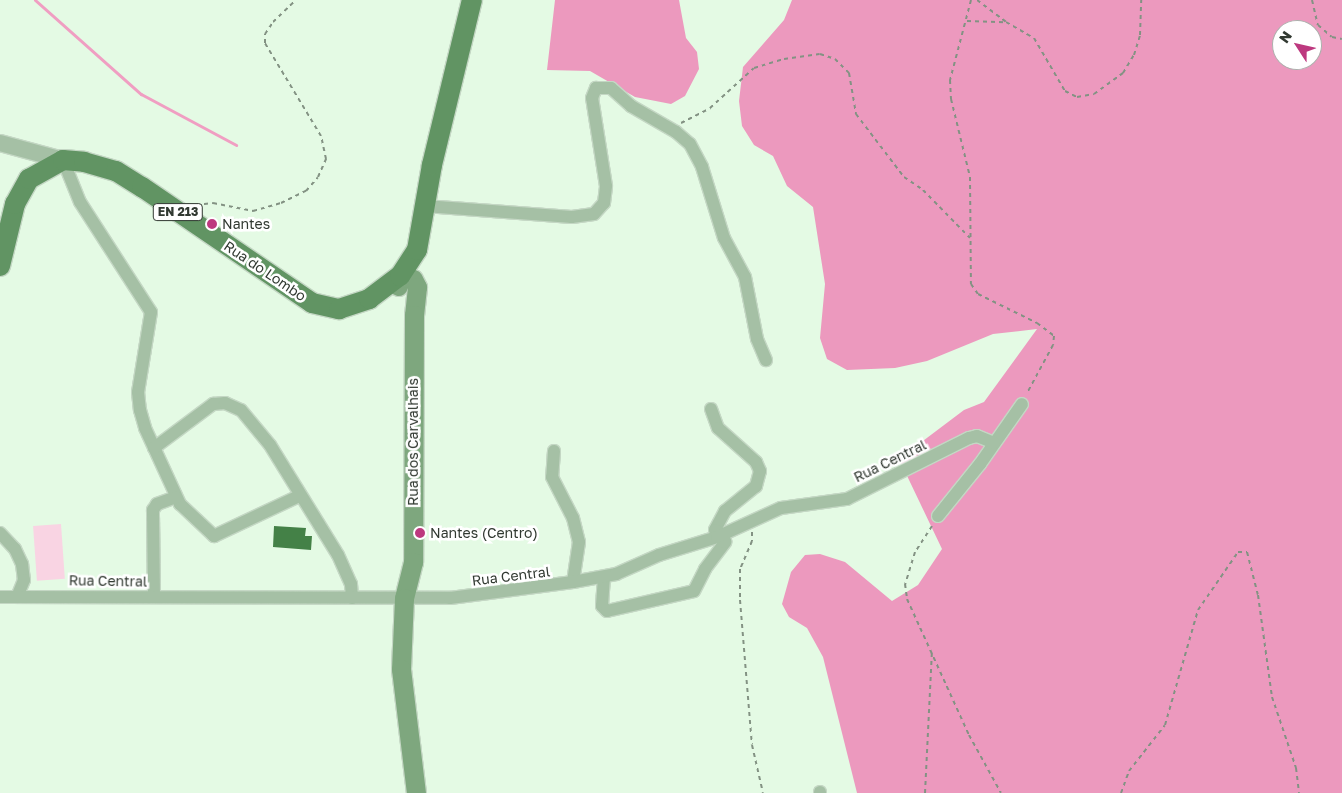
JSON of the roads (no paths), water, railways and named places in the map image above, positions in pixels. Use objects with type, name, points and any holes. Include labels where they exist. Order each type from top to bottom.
[{"type":"main road","name":"EN 213","points":[[403,286],[417,250],[432,165],[472,0]]},
{"type":"main road","name":"Rua do Lombo","points":[[0,266],[21,190],[40,170],[63,160],[92,163],[116,171],[294,292],[325,308],[354,306],[403,286]]},
{"type":"main road","name":"Rua dos Carvalhais","points":[[403,286],[414,315],[413,562],[404,598],[401,669],[416,793]]},
{"type":"street","points":[[426,206],[572,217],[594,214],[604,203],[606,186],[592,98],[596,88],[611,88],[631,106],[670,128],[690,144],[702,167],[724,238],[744,277],[757,339],[766,360]]},
{"type":"street","points":[[0,143],[63,160],[80,202],[151,312],[138,392],[145,428],[176,497],[214,536],[299,496]]},
{"type":"street","points":[[154,448],[213,404],[232,405],[241,410],[265,438],[299,496],[338,556],[351,584],[352,598]]},
{"type":"street","points":[[938,516],[1022,404]]},
{"type":"street","points":[[604,577],[602,606],[607,611],[694,592],[705,569],[725,542],[715,530],[725,511],[756,486],[760,471],[756,462],[718,428],[711,409]]},
{"type":"street","name":"Rua Central","points":[[0,597],[18,595],[450,598],[573,582],[604,577],[720,536],[797,503],[825,503],[846,499],[969,438],[977,436],[994,443]]},
{"type":"street","points":[[554,451],[552,477],[573,518],[579,542],[573,582]]},
{"type":"street","points":[[154,596],[153,510],[157,504],[176,497]]},
{"type":"street","points":[[0,532],[15,549],[22,564],[24,580],[18,595]]},
{"type":"waterway","points":[[35,0],[141,94],[236,145]]},
{"type":"place","name":"Nantes","points":[[212,224]]},
{"type":"place","name":"Nantes (Centro)","points":[[420,533]]}]
